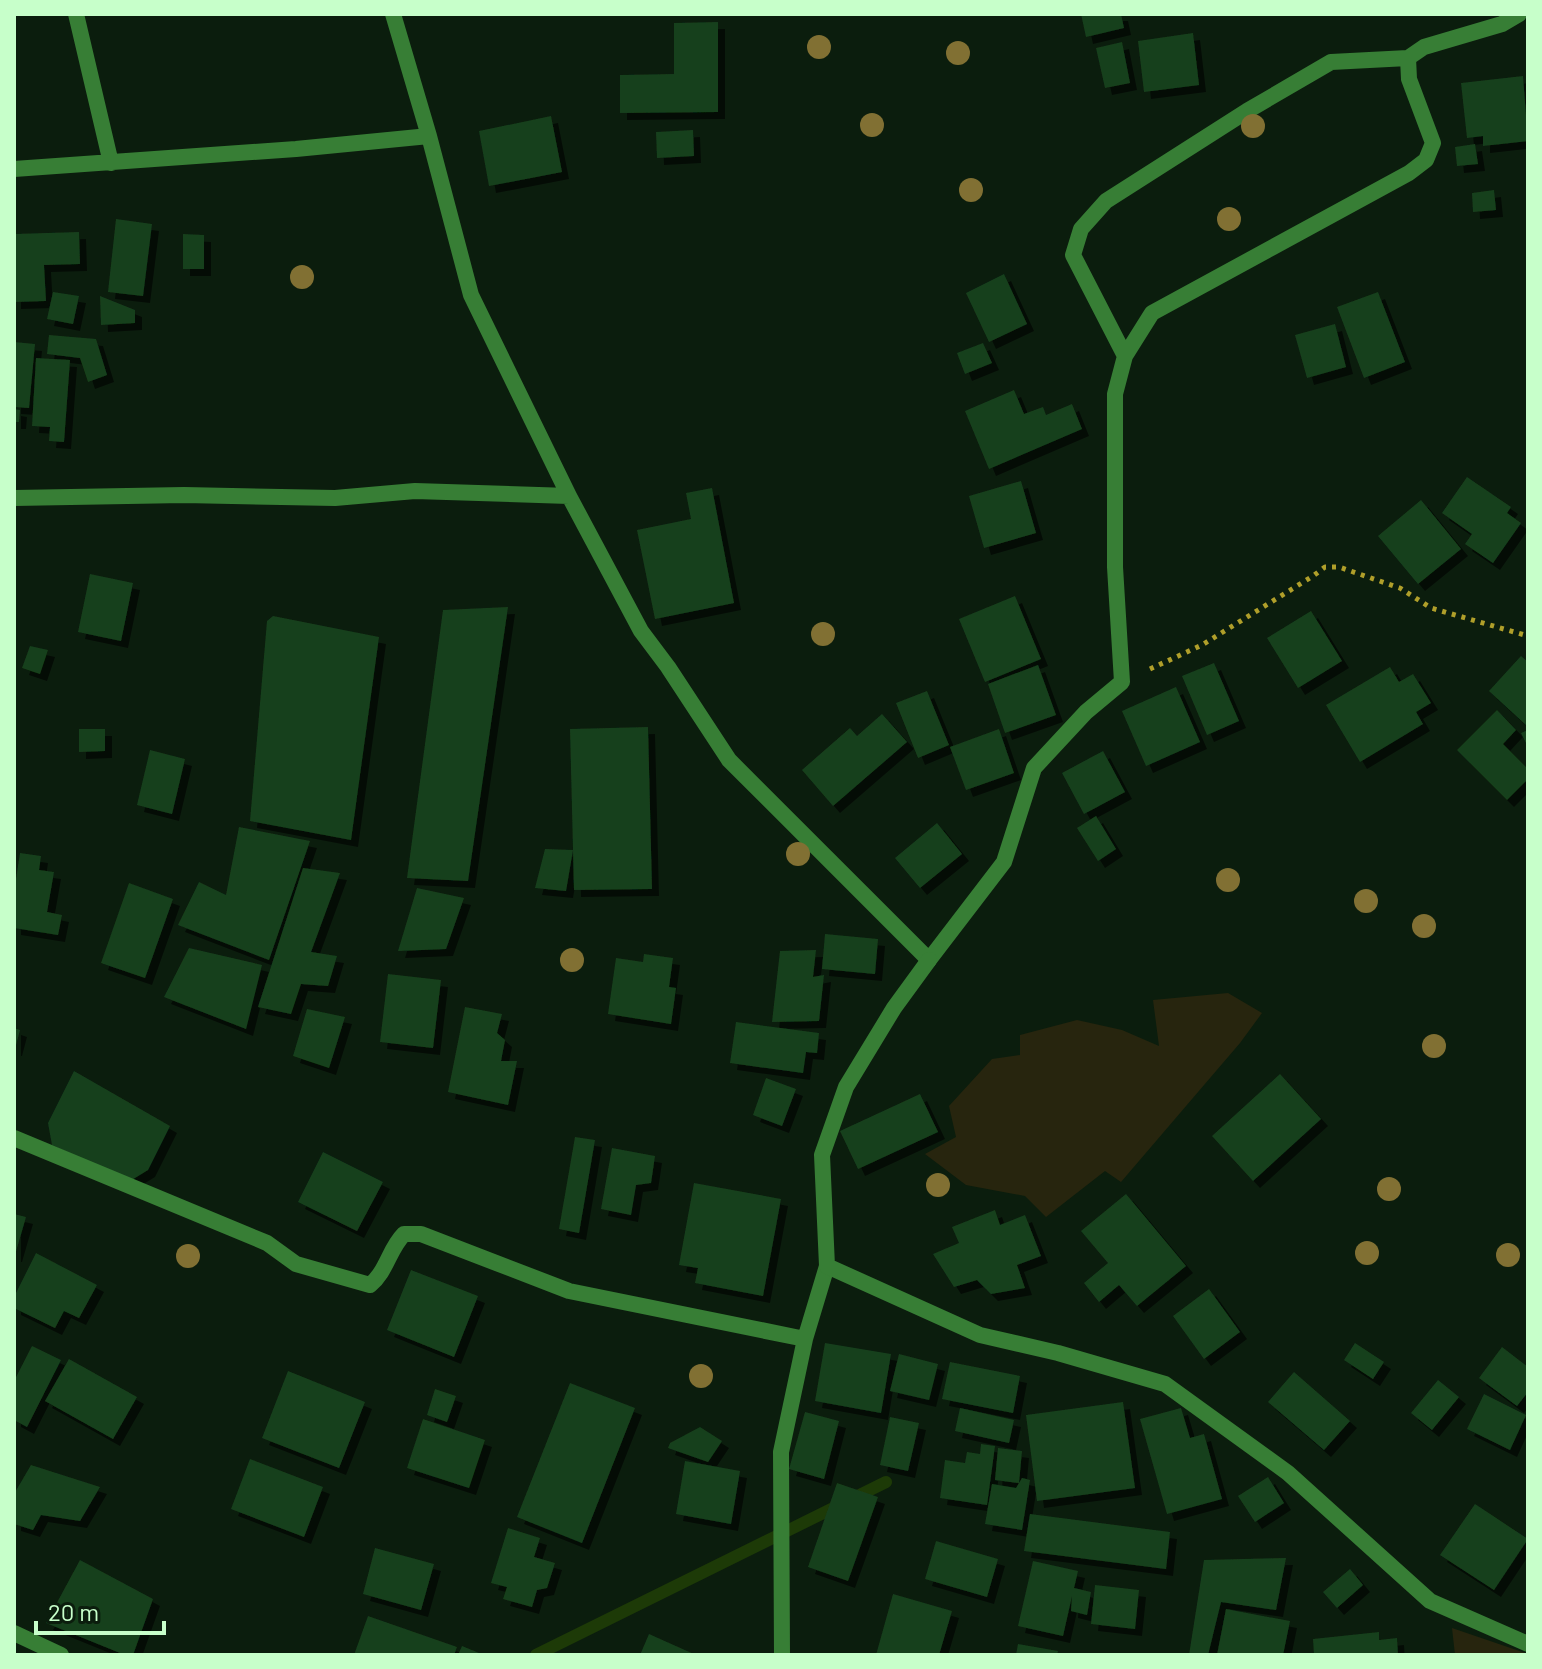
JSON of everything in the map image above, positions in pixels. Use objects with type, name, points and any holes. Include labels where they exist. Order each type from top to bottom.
[{"type":"street","points":[[76,14],[111,163]]},
{"type":"street","points":[[393,14],[471,295],[569,496],[641,631],[729,760],[929,960]]},
{"type":"street","points":[[1125,356],[1073,255],[1081,229],[1106,201],[1247,111],[1331,62],[1408,58],[1424,47],[1502,24],[1519,14]]},
{"type":"street","points":[[782,1655],[781,1452],[805,1339],[827,1266],[822,1155],[846,1087],[894,1008],[1004,862],[1034,768],[1086,712],[1122,682],[1115,567],[1115,394],[1125,356],[1152,313],[1409,173],[1426,160],[1433,143],[1409,79],[1408,58]]},
{"type":"street","points":[[14,169],[296,149],[429,136]]},
{"type":"street","points":[[14,498],[184,495],[335,498],[415,491],[569,496]]},
{"type":"street","points":[[14,1138],[267,1243],[296,1264],[370,1285],[381,1275],[396,1241],[404,1234],[421,1234],[569,1291],[805,1339]]},
{"type":"street","points":[[827,1266],[980,1335],[1058,1353],[1165,1384],[1288,1473],[1430,1601],[1528,1644]]},
{"type":"street","points":[[14,1633],[61,1655]]},
{"type":"path","points":[[1122,682],[1202,645],[1325,567],[1339,567],[1400,588],[1431,608],[1528,636]]},
{"type":"shaded area","points":[[1228,993],[1262,1013],[1121,1182],[1105,1171],[1046,1217],[1025,1196],[966,1185],[925,1154],[956,1137],[949,1106],[992,1059],[1020,1055],[1020,1035],[1077,1020],[1122,1030],[1159,1046],[1153,1000]]},
{"type":"shaded area","points":[[1452,1628],[1528,1654],[1528,1655],[1455,1655]]},
{"type":"building","points":[[1081,14],[1121,14],[1124,28],[1086,37]]},
{"type":"building","points":[[718,22],[718,112],[620,113],[620,75],[674,74],[674,23]]},
{"type":"building","points":[[1193,33],[1199,85],[1144,92],[1138,41]]},
{"type":"building","points":[[1122,42],[1130,83],[1105,88],[1096,48]]},
{"type":"building","points":[[1523,76],[1528,141],[1483,146],[1483,136],[1467,138],[1461,83]]},
{"type":"building","points":[[551,116],[562,172],[489,186],[479,131]]},
{"type":"building","points":[[693,130],[694,156],[657,158],[656,132]]},
{"type":"building","points":[[1475,144],[1478,164],[1457,166],[1455,147]]},
{"type":"building","points":[[1494,190],[1496,210],[1473,212],[1472,193]]},
{"type":"building","points":[[116,219],[152,224],[143,296],[108,292]]},
{"type":"building","points":[[79,232],[80,264],[44,265],[46,301],[14,302],[14,234]]},
{"type":"building","points":[[183,234],[204,235],[204,269],[183,269]]},
{"type":"building","points":[[1004,274],[1027,324],[989,342],[966,293]]},
{"type":"building","points":[[53,292],[79,296],[73,324],[47,319]]},
{"type":"building","points":[[1378,292],[1405,362],[1364,378],[1337,307]]},
{"type":"building","points":[[100,296],[135,310],[135,323],[101,325]]},
{"type":"building","points":[[1335,324],[1346,367],[1307,378],[1295,335]]},
{"type":"building","points":[[49,335],[96,339],[107,375],[88,382],[80,358],[47,354]]},
{"type":"building","points":[[14,342],[35,344],[29,408],[14,407]]},
{"type":"building","points":[[983,343],[992,363],[965,374],[957,353]]},
{"type":"building","points":[[36,358],[70,360],[64,442],[49,441],[50,427],[32,426]]},
{"type":"building","points":[[1014,390],[1024,414],[1043,407],[1046,415],[1072,404],[1082,429],[989,469],[965,411]]},
{"type":"building","points":[[14,409],[20,410],[19,422],[14,422]]},
{"type":"building","points":[[1467,477],[1511,507],[1507,513],[1521,523],[1493,563],[1465,544],[1472,534],[1442,513]]},
{"type":"building","points":[[1021,481],[1036,533],[984,548],[969,496]]},
{"type":"building","points":[[712,488],[734,603],[655,619],[637,530],[691,519],[686,493]]},
{"type":"building","points":[[1421,500],[1461,549],[1418,584],[1378,536]]},
{"type":"building","points":[[90,574],[133,583],[121,641],[78,632]]},
{"type":"building","points":[[1015,596],[1041,659],[985,682],[959,619]]},
{"type":"building","points":[[508,607],[468,881],[407,878],[443,610]]},
{"type":"building","points":[[1311,611],[1342,661],[1298,688],[1267,638]]},
{"type":"building","points":[[273,616],[379,637],[351,840],[250,821],[267,621]]},
{"type":"building","points":[[30,646],[48,650],[40,674],[22,668]]},
{"type":"building","points":[[1521,656],[1528,662],[1526,725],[1489,691]]},
{"type":"building","points":[[1214,663],[1239,721],[1207,735],[1182,676]]},
{"type":"building","points":[[1038,665],[1056,715],[1005,733],[988,684]]},
{"type":"building","points":[[1390,667],[1399,682],[1413,674],[1431,703],[1416,712],[1423,724],[1360,762],[1326,705]]},
{"type":"building","points":[[1176,687],[1200,742],[1146,766],[1122,711]]},
{"type":"building","points":[[927,691],[949,745],[918,758],[896,703]]},
{"type":"building","points":[[1497,710],[1516,730],[1503,744],[1528,769],[1528,779],[1507,800],[1457,750]]},
{"type":"building","points":[[882,714],[907,742],[833,806],[802,770],[850,728],[857,736]]},
{"type":"building","points":[[648,727],[652,889],[574,890],[570,729]]},
{"type":"building","points":[[79,729],[105,729],[105,751],[79,752]]},
{"type":"building","points":[[999,729],[1014,773],[966,790],[950,747]]},
{"type":"building","points":[[1528,730],[1528,747],[1521,733]]},
{"type":"building","points":[[150,750],[185,759],[172,814],[137,805]]},
{"type":"building","points":[[1103,751],[1125,792],[1084,814],[1062,773]]},
{"type":"building","points":[[1096,816],[1116,849],[1098,861],[1077,828]]},
{"type":"building","points":[[937,823],[962,854],[920,888],[895,858]]},
{"type":"building","points":[[239,827],[310,841],[269,960],[178,925],[199,882],[226,895]]},
{"type":"building","points":[[545,849],[573,850],[566,891],[535,888]]},
{"type":"building","points":[[20,853],[41,856],[39,870],[54,872],[47,912],[62,915],[58,935],[14,928],[14,892]]},
{"type":"building","points":[[303,868],[340,873],[311,952],[337,956],[328,986],[301,984],[291,1014],[258,1007]]},
{"type":"building","points":[[129,883],[173,899],[145,978],[101,963]]},
{"type":"building","points":[[417,888],[464,898],[446,949],[398,951]]},
{"type":"building","points":[[825,934],[878,939],[875,974],[822,969]]},
{"type":"building","points":[[189,948],[262,965],[246,1029],[164,997]]},
{"type":"building","points":[[816,950],[813,977],[824,975],[819,1021],[772,1022],[780,951]]},
{"type":"building","points":[[644,954],[673,958],[669,987],[676,988],[671,1024],[608,1014],[616,958],[643,962]]},
{"type":"building","points":[[388,974],[441,980],[433,1048],[380,1042]]},
{"type":"building","points":[[465,1007],[502,1014],[497,1033],[505,1040],[501,1061],[517,1061],[508,1105],[448,1092]]},
{"type":"building","points":[[307,1009],[345,1017],[329,1068],[293,1056]]},
{"type":"building","points":[[736,1022],[819,1033],[817,1053],[806,1052],[803,1073],[730,1063]]},
{"type":"building","points":[[14,1028],[20,1030],[15,1049],[14,1049]]},
{"type":"building","points":[[74,1071],[170,1126],[148,1170],[130,1181],[52,1145],[48,1123]]},
{"type":"building","points":[[1280,1074],[1321,1119],[1253,1181],[1212,1136]]},
{"type":"building","points":[[766,1078],[796,1089],[782,1126],[753,1115]]},
{"type":"building","points":[[920,1094],[938,1132],[858,1169],[840,1131]]},
{"type":"building","points":[[575,1137],[595,1140],[579,1233],[559,1229]]},
{"type":"building","points":[[612,1148],[655,1156],[651,1183],[636,1185],[631,1215],[601,1209]]},
{"type":"building","points":[[323,1152],[383,1182],[357,1231],[298,1202]]},
{"type":"building","points":[[694,1183],[781,1199],[763,1296],[695,1283],[698,1268],[679,1265]]},
{"type":"building","points":[[1126,1194],[1186,1266],[1137,1306],[1119,1285],[1099,1302],[1084,1283],[1108,1263],[1081,1231]]},
{"type":"building","points":[[995,1210],[1000,1225],[1025,1215],[1041,1256],[1017,1265],[1025,1288],[991,1294],[977,1280],[954,1287],[933,1254],[959,1243],[952,1227]]},
{"type":"building","points":[[14,1214],[26,1217],[15,1255],[14,1255]]},
{"type":"building","points":[[36,1253],[97,1285],[79,1318],[64,1311],[55,1328],[14,1308],[14,1297]]},
{"type":"building","points":[[411,1270],[478,1296],[454,1357],[387,1330]]},
{"type":"building","points":[[1209,1289],[1240,1332],[1204,1359],[1173,1316]]},
{"type":"building","points":[[825,1343],[891,1354],[881,1413],[815,1401]]},
{"type":"building","points":[[1355,1343],[1384,1362],[1373,1379],[1344,1360]]},
{"type":"building","points":[[32,1346],[61,1360],[27,1427],[14,1420],[14,1381]]},
{"type":"building","points":[[1502,1347],[1528,1367],[1528,1392],[1517,1406],[1479,1378]]},
{"type":"building","points":[[899,1354],[938,1364],[929,1400],[890,1391]]},
{"type":"building","points":[[69,1359],[137,1397],[113,1439],[45,1401]]},
{"type":"building","points":[[950,1362],[1020,1376],[1013,1413],[942,1399]]},
{"type":"building","points":[[288,1371],[365,1402],[339,1468],[262,1438]]},
{"type":"building","points":[[1294,1372],[1350,1421],[1324,1450],[1268,1402]]},
{"type":"building","points":[[1438,1380],[1459,1397],[1432,1430],[1411,1413]]},
{"type":"building","points":[[570,1383],[635,1408],[582,1543],[517,1517]]},
{"type":"building","points":[[435,1389],[456,1396],[447,1422],[427,1415]]},
{"type":"building","points":[[1484,1394],[1526,1415],[1510,1450],[1467,1429]]},
{"type":"building","points":[[1123,1402],[1135,1488],[1037,1501],[1026,1415]]},
{"type":"building","points":[[960,1408],[1014,1420],[1009,1443],[955,1431]]},
{"type":"building","points":[[1181,1408],[1190,1438],[1204,1434],[1222,1499],[1167,1514],[1140,1419]]},
{"type":"building","points":[[805,1412],[839,1421],[824,1479],[789,1469]]},
{"type":"building","points":[[890,1417],[919,1423],[908,1471],[880,1465]]},
{"type":"building","points":[[423,1419],[485,1440],[469,1488],[407,1468]]},
{"type":"building","points":[[700,1427],[722,1441],[708,1462],[668,1448],[670,1443]]},
{"type":"building","points":[[981,1444],[995,1446],[987,1505],[940,1498],[945,1460],[965,1463],[967,1452],[980,1454]]},
{"type":"building","points":[[998,1448],[1022,1451],[1019,1483],[995,1480]]},
{"type":"building","points":[[250,1459],[323,1487],[304,1537],[231,1509]]},
{"type":"building","points":[[685,1461],[740,1471],[731,1524],[676,1514]]},
{"type":"building","points":[[31,1465],[100,1487],[80,1521],[41,1515],[33,1530],[14,1524],[14,1494]]},
{"type":"building","points":[[1268,1477],[1284,1503],[1255,1522],[1238,1496]]},
{"type":"building","points":[[1022,1478],[1030,1480],[1022,1530],[985,1524],[992,1484],[1016,1488]]},
{"type":"building","points":[[837,1483],[878,1497],[848,1581],[808,1567]]},
{"type":"building","points":[[1475,1504],[1528,1539],[1494,1590],[1440,1555]]},
{"type":"building","points":[[1030,1514],[1170,1532],[1166,1569],[1024,1551]]},
{"type":"building","points":[[508,1528],[540,1538],[534,1557],[555,1563],[547,1588],[537,1590],[532,1607],[503,1599],[507,1587],[491,1583]]},
{"type":"building","points":[[936,1541],[998,1559],[987,1597],[925,1579]]},
{"type":"building","points":[[375,1548],[434,1564],[421,1610],[363,1594]]},
{"type":"building","points":[[1286,1558],[1276,1610],[1221,1602],[1208,1655],[1189,1655],[1204,1560]]},
{"type":"building","points":[[80,1560],[153,1599],[133,1655],[125,1655],[46,1623]]},
{"type":"building","points":[[1033,1561],[1078,1571],[1074,1588],[1091,1592],[1087,1615],[1071,1611],[1072,1596],[1063,1636],[1018,1626]]},
{"type":"building","points":[[1350,1569],[1363,1585],[1337,1608],[1323,1592]]},
{"type":"building","points":[[1095,1585],[1139,1590],[1135,1629],[1091,1624]]},
{"type":"building","points":[[893,1594],[952,1611],[939,1655],[876,1655]]},
{"type":"building","points":[[1226,1609],[1290,1621],[1283,1655],[1217,1655]]},
{"type":"building","points":[[368,1616],[457,1647],[454,1655],[354,1655]]},
{"type":"building","points":[[1379,1632],[1379,1640],[1397,1638],[1398,1655],[1314,1655],[1313,1639]]},
{"type":"building","points":[[649,1634],[696,1655],[640,1655]]},
{"type":"building","points":[[1018,1644],[1058,1651],[1057,1655],[1016,1655]]},
{"type":"building","points":[[462,1646],[484,1655],[458,1655]]},
{"type":"waterway","points":[[536,1655],[886,1482]]}]
